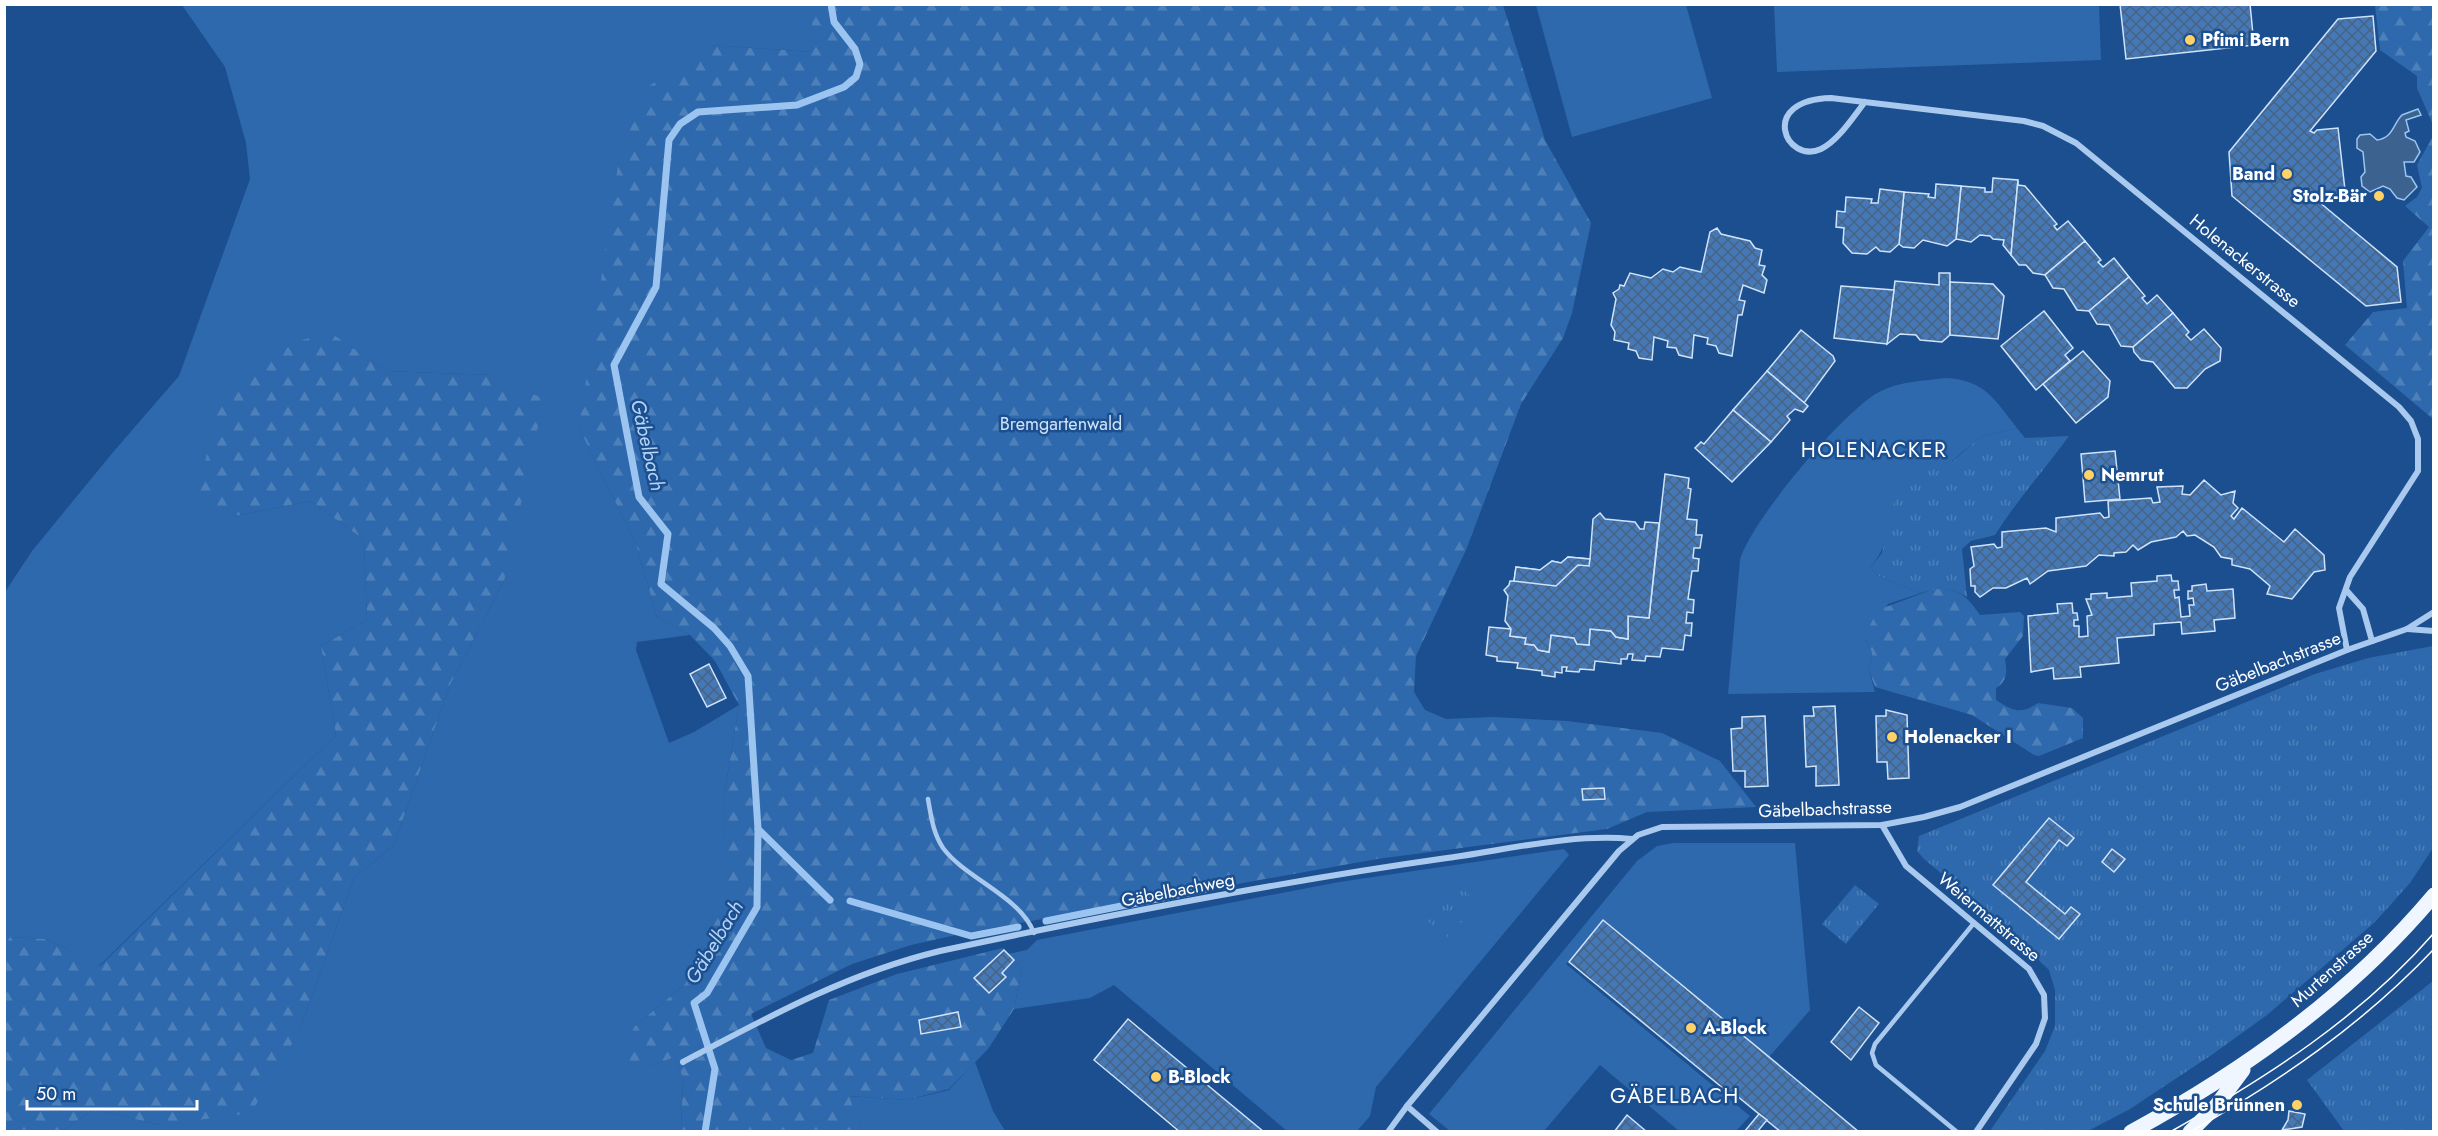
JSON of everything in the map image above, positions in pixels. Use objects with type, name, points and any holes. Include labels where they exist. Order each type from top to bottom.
[{"type":"main road","name":"Murtenstrasse","points":[[2131,1131],[2248,1062],[2343,988],[2409,925],[2433,895]]},
{"type":"main road","name":"Murtenstrasse","points":[[2188,1129],[2216,1106],[2248,1062]]},
{"type":"street","name":"Holenackerstrasse","points":[[1865,102],[1827,145],[1818,150],[1810,152],[1798,148],[1786,135],[1787,116],[1799,104],[1831,98],[1865,102],[2024,121],[2062,134],[2399,407],[2411,420],[2418,439],[2418,471],[2354,570],[2339,608],[2347,650]]},
{"type":"street","points":[[2347,591],[2363,609],[2372,640]]},
{"type":"street","name":"Gäbelbachstrasse","points":[[1388,1131],[1619,851],[1633,839],[1662,827],[1882,825],[1960,807],[2372,640],[2407,629],[2433,612]]},
{"type":"street","name":"Gäbelbachstrasse","points":[[2407,629],[2433,631]]},
{"type":"street","name":"Weiermattstrasse","points":[[1882,825],[1906,866],[2036,977],[2046,1008],[2036,1044],[1976,1131]]},
{"type":"street","name":"Gäbelbachweg","points":[[683,1062],[826,989],[895,962],[1375,868],[1567,841],[1616,837],[1633,839]]},
{"type":"street","points":[[1407,1106],[1437,1131]]},
{"type":"lane","points":[[928,799],[936,833],[944,849],[1023,914],[1034,933]]},
{"type":"lane","points":[[1957,1131],[1876,1065],[1872,1053],[1875,1044],[1974,923]]},
{"type":"green space","points":[[182,5],[812,5],[812,52],[709,45],[579,428],[636,544],[657,617],[690,635],[637,642],[636,650],[669,743],[694,732],[739,705],[725,790],[724,907],[685,984],[634,1027],[650,1067],[674,1056],[683,1078],[681,1131],[62,1131],[94,1109],[159,1125],[299,1032],[354,878],[394,845],[450,685],[504,581],[491,375],[386,371],[327,331],[234,516],[311,501],[364,540],[367,620],[321,646],[336,735],[99,966],[47,939],[10,937],[5,943],[5,592],[32,551],[179,376],[250,179],[246,143],[225,67]]},
{"type":"green space","name":"Bremgartenwald","points":[[812,5],[1503,5],[1545,140],[1591,223],[1572,313],[1563,338],[1521,404],[1466,550],[1416,656],[1414,692],[1425,710],[1446,719],[1493,717],[1567,721],[1662,733],[1720,761],[1756,807],[1647,812],[1607,829],[1377,859],[965,933],[911,945],[852,964],[751,1014],[766,1048],[791,1060],[813,1053],[829,1000],[897,974],[1003,948],[1022,968],[1014,1009],[988,1049],[949,1089],[907,1100],[849,1096],[862,1131],[681,1131],[683,1078],[674,1057],[650,1067],[631,1067],[625,1048],[634,1027],[685,984],[723,907],[725,790],[739,705],[715,661],[690,635],[657,617],[636,544],[579,428],[620,152],[649,86],[709,45],[812,52]]},
{"type":"green space","points":[[1536,5],[1686,5],[1712,98],[1572,137]]},
{"type":"green space","points":[[1774,5],[2099,5],[2101,60],[1777,72]]},
{"type":"green space","points":[[2375,5],[2433,5],[2433,125],[2417,88],[2417,76],[2380,50]]},
{"type":"green space","points":[[2433,136],[2433,419],[2345,345],[2373,312],[2407,308],[2403,261],[2429,227],[2405,206],[2417,197],[2422,188],[2417,165]]},
{"type":"green space","points":[[328,331],[386,371],[491,375],[544,399],[504,581],[450,685],[394,845],[354,878],[299,1032],[251,1113],[159,1125],[94,1109],[62,1131],[5,1131],[5,943],[10,937],[47,939],[100,966],[336,735],[321,646],[367,620],[364,540],[311,501],[234,516],[197,496],[218,405],[292,344]]},
{"type":"green space","points":[[1946,378],[1980,387],[1995,400],[2017,428],[1980,437],[1952,461],[1935,461],[1896,502],[1884,545],[1870,568],[1877,575],[1921,593],[1888,604],[1866,639],[1872,653],[1869,671],[1875,692],[1728,694],[1740,560],[1761,520],[1800,468],[1844,420],[1863,403],[1879,392],[1895,386]]},
{"type":"green space","points":[[2017,428],[2025,438],[2069,436],[2012,509],[1995,535],[1971,541],[1962,549],[1967,597],[1956,591],[1945,589],[1921,593],[1877,575],[1870,568],[1882,553],[1897,490],[1907,476],[1921,466],[1935,461],[1953,461],[1980,437]]},
{"type":"green space","points":[[1936,588],[1951,590],[1962,595],[1980,615],[2020,612],[2024,616],[2023,636],[2005,659],[2006,675],[2003,682],[1996,688],[1996,700],[2017,710],[2026,709],[2038,703],[2072,708],[2083,718],[2083,738],[2039,756],[2034,755],[1972,715],[1875,687],[1869,671],[1872,653],[1866,639],[1868,629],[1878,610]]},
{"type":"green space","points":[[2433,646],[2433,848],[2410,883],[2375,922],[2267,1015],[2130,1109],[2088,1131],[1990,1131],[2045,1051],[2055,1026],[2055,990],[2049,970],[1989,913],[1924,859],[1917,851],[1919,836],[2315,674],[2368,658]]},
{"type":"green space","points":[[1674,843],[1795,843],[1810,1010],[1769,1057],[1603,920],[1566,964],[1750,1116],[1736,1131],[1679,1131],[1600,1065],[1544,1131],[1450,1131],[1429,1114],[1637,861],[1657,846]]},
{"type":"green space","points":[[1564,849],[1569,855],[1376,1087],[1370,1116],[1357,1131],[1287,1131],[1114,985],[1090,998],[1014,1009],[1022,968],[1008,954],[1027,950],[1037,940],[1339,882]]},
{"type":"green space","points":[[1455,883],[1478,902],[1449,938],[1425,919]]},
{"type":"green space","points":[[1855,885],[1879,904],[1846,944],[1822,924]]},
{"type":"green space","points":[[2433,981],[2433,1131],[2344,1131],[2307,1080]]},
{"type":"green space","points":[[975,1062],[993,1111],[1005,1131],[862,1131],[848,1096],[907,1100],[949,1090]]},
{"type":"shaded area","points":[[2418,109],[2421,115],[2406,120],[2409,131],[2405,133],[2406,137],[2415,141],[2420,152],[2414,162],[2404,162],[2406,176],[2411,177],[2417,187],[2404,200],[2397,198],[2390,189],[2383,186],[2370,192],[2362,186],[2361,177],[2365,172],[2363,152],[2357,148],[2357,139],[2360,135],[2370,134],[2377,140],[2382,139],[2390,134],[2402,115]]},
{"type":"building","points":[[2120,4],[2250,4],[2254,45],[2126,59]]},
{"type":"building","name":"Band","points":[[2373,16],[2376,51],[2310,131],[2314,133],[2317,130],[2338,128],[2346,199],[2324,201],[2321,198],[2318,201],[2397,267],[2401,302],[2366,306],[2232,196],[2229,152],[2338,19]]},
{"type":"building","points":[[1993,178],[2018,180],[2011,255],[2003,245],[2004,240],[1980,235],[1971,242],[1956,239],[1961,186],[1985,188],[1985,192],[1992,192]]},
{"type":"building","points":[[2018,180],[2018,185],[2025,186],[2057,224],[2054,226],[2057,230],[2068,221],[2085,241],[2045,275],[2033,273],[2026,265],[2019,265],[2011,255]]},
{"type":"building","points":[[1936,184],[1961,186],[1956,239],[1947,246],[1923,240],[1914,248],[1903,247],[1899,244],[1904,192],[1929,194],[1928,197],[1935,198]]},
{"type":"building","points":[[1880,189],[1904,192],[1899,244],[1890,252],[1880,251],[1876,247],[1867,254],[1852,253],[1843,243],[1844,228],[1836,227],[1837,211],[1845,212],[1846,197],[1872,199],[1871,203],[1878,203]]},
{"type":"building","points":[[1717,228],[1721,234],[1750,241],[1755,248],[1762,250],[1759,265],[1765,266],[1762,275],[1767,280],[1764,293],[1743,285],[1739,300],[1745,301],[1742,315],[1738,315],[1732,356],[1719,353],[1716,346],[1707,344],[1708,338],[1694,335],[1692,358],[1679,355],[1676,348],[1667,347],[1668,341],[1654,337],[1652,360],[1639,358],[1636,351],[1628,349],[1629,343],[1614,340],[1615,332],[1611,325],[1616,299],[1613,293],[1619,289],[1620,285],[1624,286],[1630,273],[1651,278],[1663,269],[1673,272],[1680,267],[1701,272],[1710,232]]},
{"type":"building","points":[[2085,241],[2101,260],[2098,262],[2103,267],[2114,258],[2129,277],[2089,311],[2077,310],[2064,289],[2053,288],[2045,275]]},
{"type":"building","points":[[1939,273],[1950,273],[1950,335],[1942,342],[1920,340],[1916,335],[1900,334],[1887,344],[1895,281],[1939,285]]},
{"type":"building","points":[[2129,277],[2145,296],[2142,298],[2147,304],[2157,295],[2173,313],[2133,347],[2121,346],[2109,325],[2097,324],[2089,311]]},
{"type":"building","points":[[1950,282],[1993,284],[2004,296],[1998,339],[1950,335]]},
{"type":"building","points":[[1841,286],[1894,290],[1887,344],[1834,338]]},
{"type":"building","points":[[2044,311],[2073,348],[2065,355],[2070,361],[2036,390],[2001,346]]},
{"type":"building","points":[[2173,313],[2189,332],[2186,335],[2191,340],[2204,329],[2221,348],[2220,361],[2205,369],[2187,388],[2175,388],[2153,362],[2141,360],[2133,347]]},
{"type":"building","points":[[1801,330],[1833,356],[1835,361],[1804,403],[1767,371]]},
{"type":"building","points":[[2083,351],[2110,381],[2108,397],[2076,423],[2043,384]]},
{"type":"building","points":[[1767,371],[1808,406],[1803,412],[1795,409],[1787,416],[1790,420],[1771,442],[1733,410]]},
{"type":"building","points":[[1733,410],[1771,442],[1732,482],[1695,448],[1701,442],[1704,444]]},
{"type":"building","points":[[2115,451],[2120,499],[2085,502],[2081,454]]},
{"type":"building","points":[[1665,474],[1689,478],[1688,488],[1691,489],[1687,519],[1697,520],[1696,535],[1702,535],[1700,548],[1694,548],[1693,558],[1699,559],[1698,571],[1692,571],[1688,599],[1694,600],[1693,613],[1687,612],[1686,623],[1692,623],[1691,636],[1685,635],[1683,650],[1662,648],[1660,657],[1646,656],[1645,661],[1632,660],[1633,654],[1628,654],[1627,659],[1621,659],[1621,664],[1595,661],[1594,670],[1566,671],[1567,667],[1562,667],[1562,673],[1555,672],[1555,677],[1542,675],[1542,671],[1517,668],[1518,663],[1497,661],[1497,657],[1486,655],[1489,627],[1511,629],[1510,636],[1526,638],[1525,644],[1534,645],[1538,650],[1549,652],[1551,635],[1574,638],[1577,644],[1589,645],[1590,629],[1611,631],[1616,637],[1628,639],[1628,616],[1649,618]]},
{"type":"building","points":[[2204,480],[2221,495],[2235,491],[2233,503],[2238,508],[2231,516],[2234,519],[2242,508],[2284,542],[2295,529],[2324,555],[2325,570],[2314,572],[2292,599],[2267,594],[2270,586],[2250,569],[2232,565],[2232,559],[2221,557],[2214,547],[2195,535],[2187,536],[2183,531],[2176,537],[2151,542],[2138,550],[2133,545],[2126,552],[2114,553],[2114,556],[2099,555],[2086,566],[2048,571],[2030,584],[2027,578],[2006,588],[1993,588],[1980,597],[1975,592],[1975,586],[1971,586],[1970,569],[1974,566],[1971,547],[1994,544],[1997,548],[2002,547],[2002,532],[2046,528],[2056,532],[2056,518],[2100,513],[2104,518],[2109,517],[2108,501],[2151,498],[2153,503],[2160,502],[2157,487],[2183,486],[2182,494],[2190,495]]},
{"type":"building","points":[[1600,513],[1605,519],[1635,522],[1640,529],[1644,529],[1645,522],[1659,523],[1649,618],[1628,616],[1628,639],[1616,637],[1611,631],[1590,629],[1589,645],[1577,644],[1574,638],[1551,635],[1549,652],[1538,650],[1534,645],[1525,644],[1526,638],[1510,636],[1511,629],[1505,621],[1508,596],[1504,590],[1510,581],[1514,581],[1516,567],[1540,570],[1552,561],[1561,563],[1568,557],[1590,559],[1593,519]]},
{"type":"building","points":[[1568,557],[1590,559],[1589,566],[1578,565],[1556,586],[1514,581],[1516,567],[1540,570],[1552,561],[1561,563]]},
{"type":"building","points":[[2171,575],[2172,581],[2178,581],[2179,590],[2174,590],[2175,598],[2179,597],[2181,617],[2190,616],[2189,605],[2194,605],[2193,598],[2188,599],[2188,591],[2192,591],[2192,586],[2206,584],[2207,591],[2233,589],[2235,618],[2214,620],[2215,631],[2182,634],[2181,622],[2154,624],[2154,635],[2117,638],[2119,663],[2080,667],[2081,677],[2054,679],[2053,668],[2031,672],[2028,616],[2058,613],[2057,604],[2072,603],[2073,613],[2077,613],[2078,620],[2074,620],[2074,626],[2079,626],[2079,637],[2088,636],[2087,616],[2092,615],[2086,599],[2091,599],[2091,594],[2107,593],[2107,598],[2132,596],[2131,583],[2157,581],[2157,576]]},
{"type":"building","points":[[709,664],[726,698],[707,707],[690,674]]},
{"type":"building","points":[[1835,706],[1839,785],[1816,786],[1816,766],[1806,767],[1804,716],[1814,716],[1813,707]]},
{"type":"building","points":[[1886,710],[1907,715],[1909,778],[1888,779],[1887,762],[1877,762],[1876,716],[1886,716]]},
{"type":"building","points":[[1765,716],[1768,786],[1745,787],[1745,771],[1733,771],[1731,729],[1742,728],[1742,717]]},
{"type":"building","points":[[1604,788],[1605,799],[1583,800],[1582,789]]},
{"type":"building","points":[[2049,818],[2074,838],[2067,846],[2059,840],[2026,882],[2065,914],[2071,907],[2080,914],[2059,939],[1993,885]]},
{"type":"building","points":[[2112,849],[2125,859],[2114,872],[2102,862]]},
{"type":"building","name":"A-Block","points":[[1603,920],[1859,1132],[1781,1132],[1737,1096],[1735,1098],[1569,962]]},
{"type":"building","points":[[1004,950],[1014,960],[1002,973],[1006,977],[989,993],[974,978]]},
{"type":"building","points":[[1859,1007],[1879,1023],[1851,1060],[1831,1042]]},
{"type":"building","points":[[958,1012],[961,1027],[921,1034],[919,1020]]},
{"type":"building","name":"B-Block","points":[[1128,1019],[1264,1132],[1180,1132],[1094,1060]]},
{"type":"building","points":[[2289,1111],[2305,1114],[2302,1127],[2282,1130],[2288,1120]]},
{"type":"building","points":[[1759,1114],[1767,1120],[1757,1132],[1744,1132]]},
{"type":"building","points":[[1627,1115],[1647,1132],[1614,1132]]},
{"type":"waterway","name":"Gäbelbach","points":[[705,1132],[715,1069],[694,1003],[707,993],[757,907],[758,829],[748,676],[730,646],[714,628],[661,584],[668,534],[639,497],[614,365],[656,287],[669,140],[680,124],[698,112],[797,105],[844,87],[856,77],[860,64],[855,49],[834,22],[831,4]]},
{"type":"waterway","points":[[758,829],[830,900]]},
{"type":"waterway","points":[[1046,921],[1207,889]]},
{"type":"waterway","points":[[850,901],[971,936],[1018,927]]},
{"type":"tram line","points":[[2170,1132],[2242,1090],[2311,1044],[2375,992],[2434,933]]},
{"type":"tram line","points":[[2190,1132],[2256,1093],[2319,1050],[2407,977],[2434,949]]},
{"type":"place","name":"Pfimi Bern","points":[[2190,40]]},
{"type":"place","name":"Band","points":[[2287,174]]},
{"type":"place","name":"Stolz-Bär","points":[[2379,196]]},
{"type":"place","name":"Nemrut","points":[[2089,475]]},
{"type":"place","name":"Holenacker I","points":[[1892,737]]},
{"type":"place","name":"A-Block","points":[[1691,1028]]},
{"type":"place","name":"B-Block","points":[[1156,1077]]},
{"type":"place","name":"Schule Brünnen","points":[[2297,1105]]},
{"type":"district","name":"HOLENACKER","points":[[1874,450]]},
{"type":"district","name":"GÄBELBACH","points":[[1675,1096]]}]
